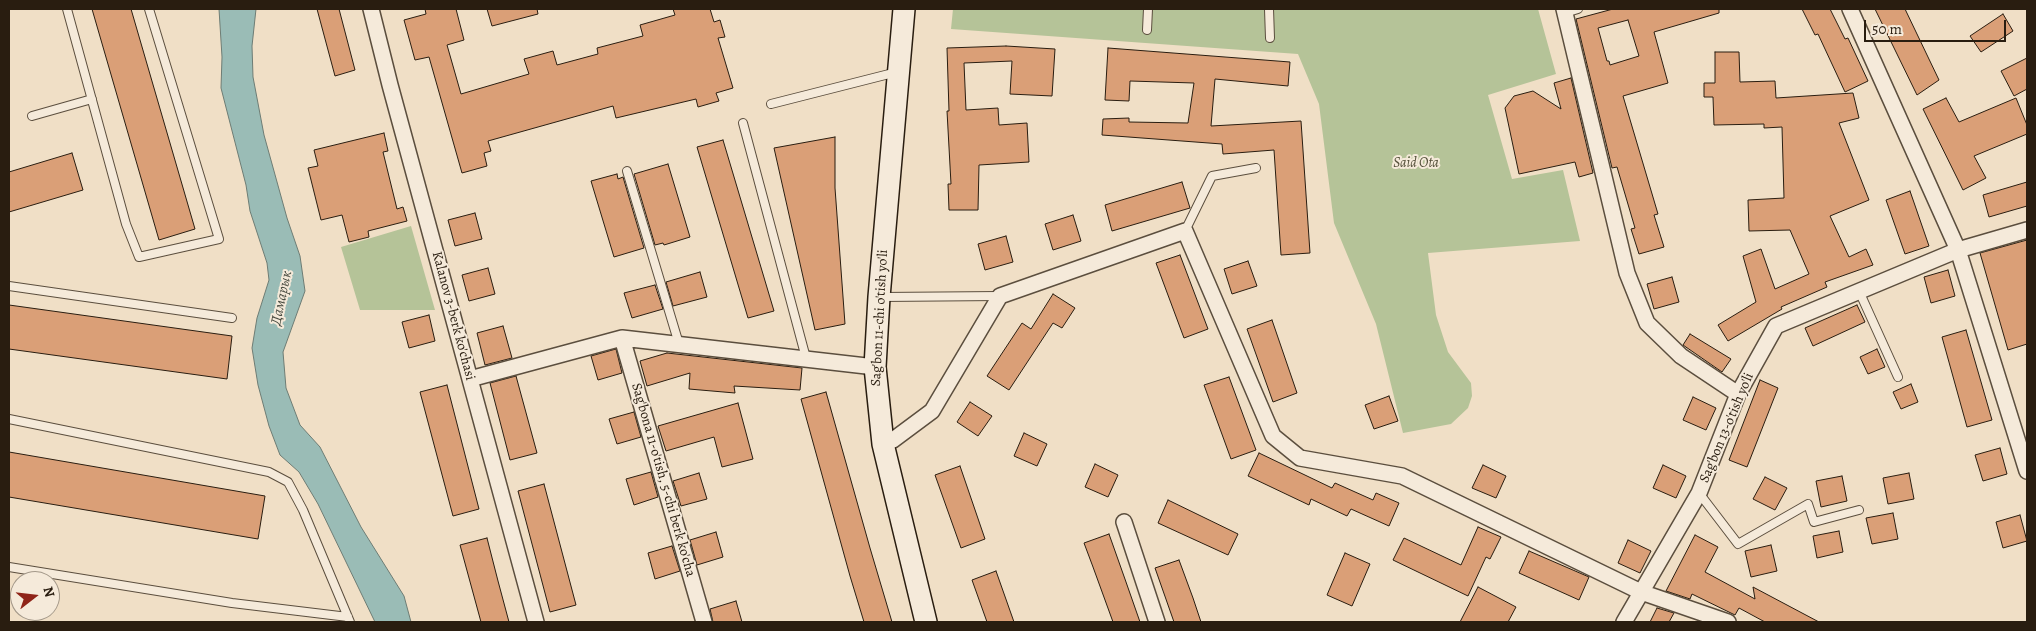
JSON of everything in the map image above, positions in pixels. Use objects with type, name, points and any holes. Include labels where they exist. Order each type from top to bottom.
[{"type":"main road","name":"Sag'bon 11-chi o'tish yo'li","points":[[904,9],[879,297],[875,367],[883,444],[926,622]]},
{"type":"street","name":"Kalanov 3-berk ko'chasi","points":[[371,9],[536,622]]},
{"type":"street","points":[[1850,9],[1958,250],[2027,471]]},
{"type":"street","points":[[1569,10],[1627,274],[1647,323],[1681,356],[1738,394]]},
{"type":"street","name":"Sag'bon 13-o'tish yo'li","points":[[1624,622],[1699,493],[1738,394],[1776,326],[1958,250],[2027,230]]},
{"type":"street","points":[[883,444],[893,440],[932,410],[1000,296],[1185,231],[1273,436],[1300,458],[1402,476],[1641,592],[1728,622]]},
{"type":"street","points":[[470,379],[622,338],[875,367]]},
{"type":"street","name":"Sag'bona 11-o'tish, 5-chi berk ko'cha","points":[[622,338],[704,622]]},
{"type":"street","points":[[1124,522],[1157,622]]},
{"type":"lane","points":[[67,9],[126,224],[139,257],[219,239],[149,9]]},
{"type":"lane","points":[[1147,30],[1148,9]]},
{"type":"lane","points":[[1268,9],[1270,38]]},
{"type":"lane","points":[[771,104],[899,71]]},
{"type":"lane","points":[[32,116],[92,99]]},
{"type":"lane","points":[[743,123],[806,358]]},
{"type":"lane","points":[[1185,231],[1212,176],[1256,168]]},
{"type":"lane","points":[[627,171],[679,344]]},
{"type":"lane","points":[[9,286],[232,318]]},
{"type":"lane","points":[[1858,291],[1898,377]]},
{"type":"lane","points":[[879,297],[1000,296]]},
{"type":"lane","points":[[9,419],[269,472],[288,482],[303,510],[349,620]]},
{"type":"lane","points":[[1699,493],[1738,544],[1808,504],[1814,522],[1860,510]]},
{"type":"lane","points":[[9,567],[349,620]]},
{"type":"green space","name":"Said Ota","points":[[953,9],[1538,9],[1556,74],[1488,95],[1512,179],[1563,170],[1580,241],[1428,253],[1436,315],[1448,352],[1471,383],[1472,396],[1468,408],[1451,424],[1403,433],[1376,324],[1334,223],[1319,104],[1298,54],[951,29]]},
{"type":"green space","points":[[411,226],[435,310],[360,310],[341,247]]},
{"type":"water","name":"Дамарык","points":[[219,9],[256,9],[252,46],[253,77],[264,135],[287,218],[300,256],[305,291],[283,352],[286,388],[300,425],[320,447],[361,527],[404,596],[411,622],[375,622],[318,504],[299,472],[280,455],[269,426],[258,385],[252,348],[257,318],[269,280],[267,263],[250,211],[246,185],[221,88],[222,57]]},
{"type":"building","points":[[92,9],[131,9],[195,229],[159,240]]},
{"type":"building","points":[[317,9],[339,9],[355,70],[335,76]]},
{"type":"building","points":[[425,9],[456,9],[464,40],[447,45],[461,94],[529,74],[524,59],[553,51],[557,65],[598,54],[597,48],[643,36],[640,25],[675,15],[673,9],[710,9],[714,22],[720,20],[725,37],[718,38],[733,88],[716,93],[719,101],[698,107],[696,99],[616,118],[613,106],[488,141],[491,151],[484,153],[487,166],[462,173],[429,57],[415,60],[404,20],[426,14]]},
{"type":"building","points":[[487,9],[537,9],[538,14],[492,26]]},
{"type":"building","points":[[1613,9],[1719,9],[1719,13],[1654,32],[1668,83],[1623,96],[1658,214],[1654,215],[1664,247],[1639,254],[1631,229],[1635,228],[1617,167],[1612,168],[1576,19]],"holes":[[[1628,20],[1639,56],[1610,65],[1609,61],[1607,61],[1598,28]]]},
{"type":"building","points":[[1802,9],[1830,9],[1845,39],[1848,38],[1868,81],[1845,92],[1818,34],[1815,35]]},
{"type":"building","points":[[1875,9],[1905,9],[1939,80],[1917,95]]},
{"type":"building","points":[[2003,14],[2013,31],[1981,52],[1970,36]]},
{"type":"building","points":[[1006,46],[1055,49],[1052,96],[1010,94],[1012,61],[964,63],[966,110],[998,108],[999,125],[1027,123],[1029,162],[979,165],[978,210],[949,210],[948,184],[951,184],[947,111],[949,111],[947,48]]},
{"type":"building","points":[[1108,48],[1290,62],[1288,86],[1215,79],[1211,126],[1301,121],[1310,253],[1281,255],[1274,150],[1223,154],[1222,144],[1102,135],[1103,119],[1129,118],[1129,122],[1188,123],[1194,83],[1130,81],[1129,101],[1105,100]]},
{"type":"building","points":[[1715,52],[1739,52],[1740,82],[1775,81],[1776,98],[1853,93],[1859,118],[1839,123],[1869,200],[1830,216],[1849,257],[1866,249],[1873,265],[1825,282],[1827,287],[1781,307],[1782,309],[1728,341],[1718,325],[1756,302],[1743,256],[1761,249],[1775,289],[1809,274],[1790,230],[1749,231],[1748,200],[1784,198],[1782,127],[1764,128],[1764,124],[1714,125],[1713,97],[1704,97],[1704,83],[1715,83]]},
{"type":"building","points":[[2027,58],[2027,89],[2014,96],[2001,71]]},
{"type":"building","points":[[1571,78],[1593,173],[1579,177],[1575,162],[1519,174],[1505,108],[1514,96],[1533,91],[1561,109],[1554,83]]},
{"type":"building","points":[[1946,98],[1959,122],[2016,98],[2027,125],[2027,134],[1974,156],[1986,178],[1963,190],[1923,109]]},
{"type":"building","points":[[384,133],[388,151],[383,152],[397,209],[403,207],[407,221],[368,231],[369,237],[349,242],[342,215],[321,220],[308,168],[318,166],[314,150]]},
{"type":"building","points":[[835,137],[835,188],[845,324],[815,330],[774,148]]},
{"type":"building","points":[[723,140],[774,311],[748,318],[697,147]]},
{"type":"building","points":[[72,153],[83,190],[9,212],[9,172]]},
{"type":"building","points":[[668,164],[690,237],[664,245],[663,243],[655,245],[634,174]]},
{"type":"building","points":[[617,174],[618,179],[623,177],[644,248],[614,257],[591,181]]},
{"type":"building","points":[[1182,182],[1190,208],[1112,231],[1105,205]]},
{"type":"building","points":[[2027,182],[2027,206],[1989,217],[1983,195]]},
{"type":"building","points":[[1910,191],[1929,246],[1905,254],[1886,200]]},
{"type":"building","points":[[475,213],[482,239],[455,246],[448,220]]},
{"type":"building","points":[[1073,215],[1081,241],[1053,250],[1045,224]]},
{"type":"building","points":[[1006,236],[1013,262],[985,270],[978,244]]},
{"type":"building","points":[[2027,240],[2027,344],[2008,350],[1980,253]]},
{"type":"building","points":[[1180,255],[1208,329],[1184,338],[1156,263]]},
{"type":"building","points":[[1248,261],[1257,286],[1232,294],[1224,269]]},
{"type":"building","points":[[488,268],[495,294],[469,301],[462,275]]},
{"type":"building","points":[[1948,270],[1955,296],[1931,303],[1924,277]]},
{"type":"building","points":[[700,272],[707,297],[673,306],[666,282]]},
{"type":"building","points":[[1672,277],[1679,302],[1654,309],[1647,284]]},
{"type":"building","points":[[655,285],[663,309],[632,318],[624,293]]},
{"type":"building","points":[[1053,294],[1075,308],[1062,328],[1053,323],[1009,390],[987,376],[1022,323],[1031,329]]},
{"type":"building","points":[[9,305],[232,336],[227,379],[9,349]]},
{"type":"building","points":[[1857,305],[1865,322],[1813,346],[1805,328]]},
{"type":"building","points":[[429,315],[435,341],[409,348],[402,322]]},
{"type":"building","points":[[1272,320],[1297,393],[1273,402],[1247,329]]},
{"type":"building","points":[[503,326],[512,358],[485,365],[477,333]]},
{"type":"building","points":[[1966,330],[1992,420],[1967,427],[1942,337]]},
{"type":"building","points":[[1690,334],[1731,359],[1722,372],[1683,345]]},
{"type":"building","points":[[616,349],[622,373],[598,380],[591,356]]},
{"type":"building","points":[[1877,349],[1885,367],[1868,374],[1860,357]]},
{"type":"building","points":[[667,353],[802,368],[800,390],[734,386],[735,393],[689,389],[690,373],[647,386],[640,361]]},
{"type":"building","points":[[516,376],[537,453],[510,460],[490,383]]},
{"type":"building","points":[[1229,377],[1256,450],[1231,459],[1204,385]]},
{"type":"building","points":[[1760,380],[1778,388],[1747,467],[1729,460]]},
{"type":"building","points":[[1911,384],[1918,402],[1901,409],[1893,392]]},
{"type":"building","points":[[447,385],[479,509],[453,516],[420,392]]},
{"type":"building","points":[[826,392],[892,622],[864,622],[850,576],[801,399]]},
{"type":"building","points":[[1389,396],[1398,421],[1374,429],[1365,405]]},
{"type":"building","points":[[1693,397],[1716,408],[1706,430],[1683,420]]},
{"type":"building","points":[[970,402],[992,416],[978,436],[957,422]]},
{"type":"building","points":[[738,403],[753,459],[722,467],[714,437],[666,451],[658,426]]},
{"type":"building","points":[[634,412],[641,437],[617,444],[609,419]]},
{"type":"building","points":[[1024,433],[1047,444],[1037,466],[1014,456]]},
{"type":"building","points":[[2000,448],[2007,474],[1983,481],[1975,455]]},
{"type":"building","points":[[9,452],[265,496],[258,539],[9,497]]},
{"type":"building","points":[[1259,453],[1332,488],[1335,483],[1373,500],[1376,493],[1399,503],[1389,526],[1351,509],[1347,516],[1311,499],[1309,505],[1248,476]]},
{"type":"building","points":[[1095,464],[1118,475],[1108,497],[1085,487]]},
{"type":"building","points":[[1483,465],[1506,476],[1496,498],[1472,488]]},
{"type":"building","points":[[1663,465],[1686,476],[1676,498],[1653,488]]},
{"type":"building","points":[[960,466],[985,539],[961,548],[935,475]]},
{"type":"building","points":[[651,472],[658,497],[634,505],[626,479]]},
{"type":"building","points":[[699,473],[707,499],[681,506],[673,481]]},
{"type":"building","points":[[1909,473],[1914,499],[1888,504],[1883,478]]},
{"type":"building","points":[[1842,476],[1847,501],[1821,507],[1816,481]]},
{"type":"building","points":[[1765,477],[1787,488],[1775,510],[1753,499]]},
{"type":"building","points":[[544,484],[576,605],[550,612],[518,491]]},
{"type":"building","points":[[1168,500],[1238,534],[1228,555],[1158,523]]},
{"type":"building","points":[[1893,513],[1898,539],[1872,544],[1866,518]]},
{"type":"building","points":[[2020,515],[2027,541],[2003,548],[1996,522]]},
{"type":"building","points":[[1478,527],[1501,537],[1490,559],[1486,557],[1468,596],[1393,560],[1404,538],[1461,565]]},
{"type":"building","points":[[1839,531],[1843,552],[1817,558],[1813,536]]},
{"type":"building","points":[[716,532],[723,557],[697,565],[690,540]]},
{"type":"building","points":[[1109,534],[1140,622],[1113,622],[1084,543]]},
{"type":"building","points":[[1695,535],[1718,547],[1705,572],[1755,599],[1753,587],[1819,622],[1765,622],[1739,608],[1735,615],[1692,594],[1690,599],[1666,591]]},
{"type":"building","points":[[487,538],[509,622],[481,622],[460,545]]},
{"type":"building","points":[[1628,540],[1651,551],[1640,573],[1618,563]]},
{"type":"building","points":[[1771,545],[1777,571],[1751,577],[1745,551]]},
{"type":"building","points":[[672,546],[680,571],[655,579],[648,553]]},
{"type":"building","points":[[1529,551],[1589,577],[1579,600],[1519,573]]},
{"type":"building","points":[[1345,553],[1370,564],[1352,606],[1327,595]]},
{"type":"building","points":[[1179,560],[1201,622],[1174,622],[1155,568]]},
{"type":"building","points":[[996,571],[1014,622],[987,622],[972,580]]},
{"type":"building","points":[[1478,587],[1516,607],[1508,622],[1460,622]]},
{"type":"building","points":[[736,601],[742,622],[713,622],[710,609]]},
{"type":"building","points":[[1657,608],[1674,613],[1669,622],[1650,622]]}]
